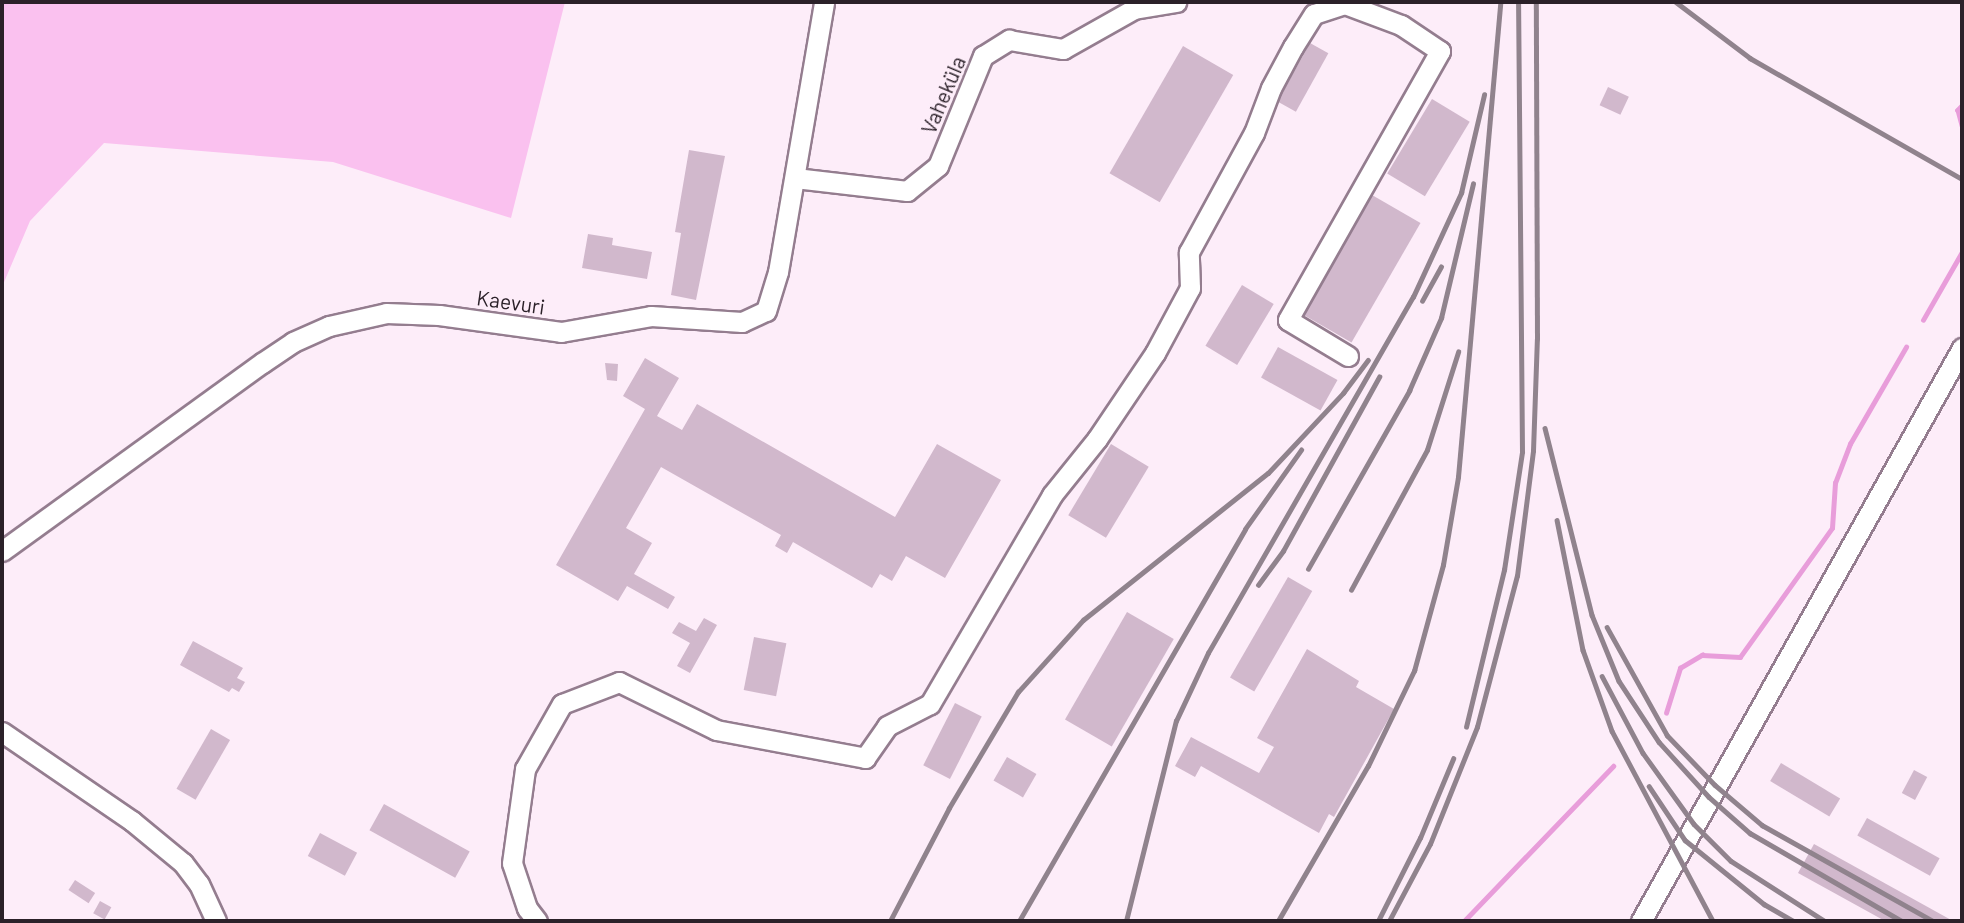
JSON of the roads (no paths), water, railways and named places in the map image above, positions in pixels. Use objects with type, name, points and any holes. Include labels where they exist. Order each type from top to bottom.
[{"type":"street","name":"Kaevuri","points":[[2,551],[262,363],[329,326],[386,313],[439,315],[561,332],[651,316],[742,322],[766,311],[795,178],[824,2]]},
{"type":"street","name":"Vaheküla","points":[[795,178],[907,191],[938,166],[984,56],[1009,40],[1063,50],[1134,9],[1176,2]]},
{"type":"street","points":[[537,921],[527,908],[512,863],[525,769],[562,704],[620,682],[716,730],[865,758],[887,726],[930,704],[1052,495],[1097,439],[1155,353],[1190,288],[1189,252],[1254,134],[1293,47],[1314,14],[1345,4],[1401,25],[1440,51],[1289,320],[1348,356]]},
{"type":"street","points":[[1641,921],[1962,348]]},
{"type":"street","points":[[2,732],[132,821],[183,863],[199,884],[216,921]]},
{"type":"waterway","points":[[1962,106],[1958,110],[1962,125]]},
{"type":"waterway","points":[[1923,320],[1962,252]]},
{"type":"waterway","points":[[1666,713],[1680,668],[1702,655],[1740,657],[1832,528],[1835,483],[1850,444],[1906,347]]},
{"type":"waterway","points":[[1464,921],[1613,766]]},
{"type":"railway","points":[[1278,921],[1368,766],[1414,671],[1443,565],[1458,477],[1500,2]]},
{"type":"railway","points":[[1466,727],[1504,570],[1522,452],[1518,2]]},
{"type":"railway","points":[[1389,921],[1430,844],[1477,727],[1517,576],[1533,451],[1537,339],[1536,2]]},
{"type":"railway","points":[[1676,2],[1750,58],[1962,179]]},
{"type":"railway","points":[[1126,921],[1176,721],[1208,653],[1413,297],[1461,193],[1484,95]]},
{"type":"railway","points":[[1308,569],[1409,391],[1441,318],[1473,184]]},
{"type":"railway","points":[[1422,301],[1441,267]]},
{"type":"railway","points":[[1351,590],[1427,450],[1458,352]]},
{"type":"railway","points":[[890,921],[949,808],[1018,692],[1083,620],[1268,473],[1343,393],[1368,360]]},
{"type":"railway","points":[[1258,585],[1283,551],[1379,377]]},
{"type":"railway","points":[[1545,428],[1592,615],[1619,681],[1659,742],[1709,797],[1750,833],[1902,921]]},
{"type":"railway","points":[[1019,921],[1245,529],[1301,450]]},
{"type":"railway","points":[[1557,520],[1583,650],[1612,731],[1713,921]]},
{"type":"railway","points":[[1607,627],[1667,735],[1715,785],[1762,825],[1933,921]]},
{"type":"railway","points":[[1602,676],[1643,753],[1694,824],[1731,861],[1825,921]]},
{"type":"railway","points":[[1378,921],[1420,838],[1453,759]]},
{"type":"railway","points":[[1649,786],[1685,840],[1764,904],[1794,921]]}]
